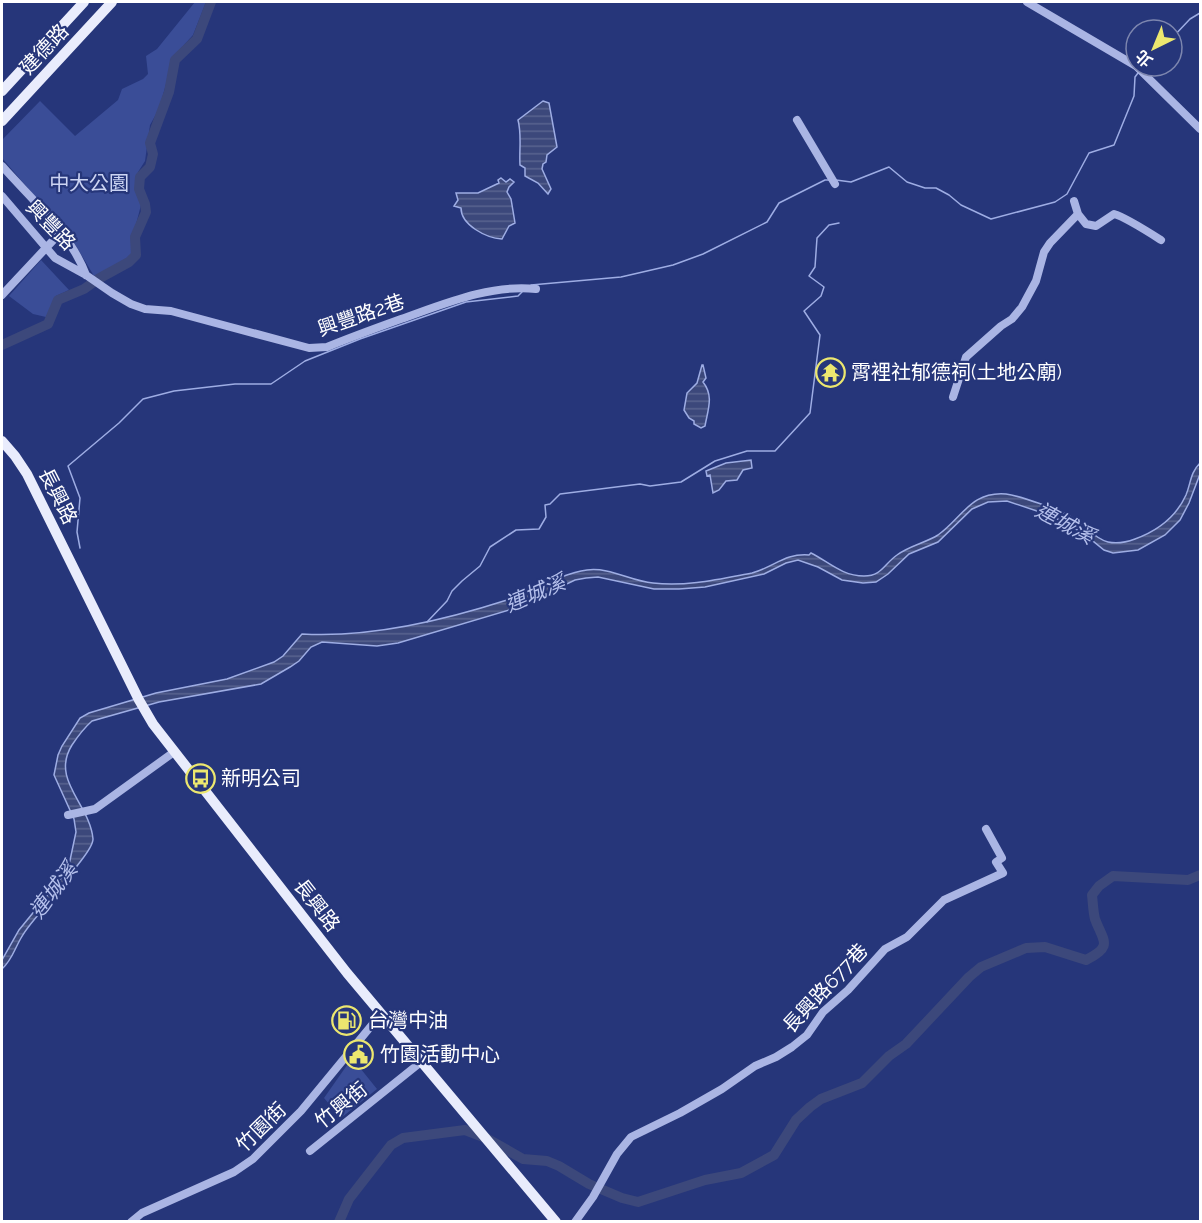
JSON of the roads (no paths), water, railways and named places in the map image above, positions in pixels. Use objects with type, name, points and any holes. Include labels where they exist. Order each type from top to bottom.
[{"type":"main road","name":"建德路","points":[[2,91],[81,2]]},
{"type":"main road","name":"建德路","points":[[2,121],[112,2]]},
{"type":"main road","name":"長興路","points":[[2,441],[27,474],[140,702],[174,752],[381,1014],[556,1221]]},
{"type":"street","points":[[1027,2],[1138,68],[1200,129]]},
{"type":"street","points":[[798,120],[836,184]]},
{"type":"street","name":"興豐路","points":[[2,166],[74,250],[91,279]]},
{"type":"street","name":"興豐路","points":[[2,196],[55,258],[91,279]]},
{"type":"street","points":[[1074,201],[1078,214],[1086,224],[1096,226],[1114,214],[1161,240]]},
{"type":"street","points":[[953,398],[966,357],[1012,319],[1022,307],[1036,281],[1044,252],[1078,214]]},
{"type":"street","points":[[2,295],[60,233]]},
{"type":"street","name":"興豐路2巷","points":[[91,279],[131,304],[145,309],[171,311],[309,348],[320,348],[439,305],[475,295],[510,289],[536,289]]},
{"type":"street","points":[[68,815],[95,809],[174,752]]},
{"type":"street","name":"長興路677巷","points":[[575,1221],[630,1137],[681,1113],[755,1066],[792,1047],[807,1035],[823,1012],[848,990],[885,949],[907,937],[944,900],[1003,873],[996,862],[1002,858],[986,829]]},
{"type":"street","name":"竹園街","points":[[131,1221],[142,1213],[234,1172],[253,1159],[301,1111],[381,1014]]},
{"type":"street","name":"竹興街","points":[[310,1151],[421,1062]]},
{"type":"water","points":[[543,101],[549,103],[557,147],[547,155],[542,169],[551,189],[548,194],[538,183],[525,176],[525,168],[520,165],[518,120]]},
{"type":"water","points":[[501,178],[506,182],[510,179],[514,182],[507,192],[511,199],[515,223],[509,226],[502,239],[476,230],[465,220],[461,208],[454,206],[458,200],[456,193],[478,193],[499,183],[498,180]]},
{"type":"water","points":[[702,365],[706,378],[703,382],[708,392],[709,403],[705,426],[701,428],[694,424],[684,410],[687,393],[697,383]]},
{"type":"water","points":[[751,460],[752,468],[743,470],[737,480],[726,481],[719,490],[713,493],[710,475],[707,476],[706,471],[726,463]]},
{"type":"water","name":"連城溪","points":[[1200,463],[1200,474],[1180,520],[1165,535],[1138,550],[1113,553],[1104,550],[1083,533],[1052,516],[1007,501],[988,502],[972,509],[938,542],[909,554],[876,582],[842,580],[818,567],[798,560],[764,574],[705,587],[654,589],[598,577],[586,578],[575,580],[516,608],[398,643],[377,646],[322,642],[311,647],[299,661],[261,684],[159,702],[92,721],[72,745],[66,758],[66,770],[68,781],[90,826],[93,842],[71,876],[27,929],[11,958],[2,969],[2,960],[19,930],[68,870],[76,832],[74,819],[54,775],[62,746],[80,718],[89,713],[156,693],[227,679],[274,662],[283,656],[302,634],[328,635],[380,631],[432,621],[507,600],[566,575],[587,570],[604,570],[653,583],[690,583],[752,573],[786,558],[811,553],[849,574],[864,576],[875,574],[902,552],[938,535],[975,501],[994,494],[1012,495],[1039,503],[1071,517],[1103,540],[1115,543],[1125,542],[1151,532],[1177,510],[1186,495],[1192,474]]},
{"type":"waterway","points":[[2,345],[48,324],[58,300],[84,289],[129,262],[136,255],[135,237],[146,212],[139,189],[140,177],[150,167],[153,154],[150,143],[169,92],[175,60],[197,39],[211,2]]},
{"type":"waterway","points":[[1184,25],[1200,13]]},
{"type":"waterway","points":[[836,180],[851,182],[889,167],[907,182],[925,188],[936,188],[961,205],[991,219],[1055,202],[1067,194],[1089,153],[1114,145],[1134,96],[1135,78]]},
{"type":"waterway","points":[[531,285],[621,277],[673,265],[703,254],[767,222],[779,203],[829,180]]},
{"type":"waterway","points":[[427,622],[447,601],[452,591],[480,566],[490,547],[516,530],[539,529],[546,517],[545,505],[550,504],[560,494],[640,484],[650,486],[681,482],[715,461],[747,451],[775,451],[810,413],[820,335],[804,311],[821,296],[824,287],[809,276],[815,267],[817,238],[829,225],[839,223]]},
{"type":"waterway","points":[[80,548],[77,532],[80,498],[68,466],[119,423],[143,399],[174,391],[235,384],[271,384],[305,361],[360,339],[466,302],[518,296],[522,292]]},
{"type":"waterway","points":[[339,1222],[349,1199],[391,1145],[403,1138],[465,1130],[486,1138],[523,1159],[547,1161],[589,1184],[638,1202],[705,1180],[741,1173],[774,1155],[796,1120],[810,1107],[821,1099],[862,1083],[889,1056],[906,1044],[981,967],[1026,948],[1045,947],[1086,960],[1095,955],[1103,947],[1104,942],[1095,919],[1092,895],[1099,886],[1113,876],[1188,880],[1200,875]]},
{"type":"place","name":"霄裡社郁德祠(土地公廟)","points":[[830,372]]},
{"type":"place","name":"新明公司","points":[[200,778]]},
{"type":"place","name":"台灣中油","points":[[347,1020]]},
{"type":"place","name":"竹園活動中心","points":[[359,1054]]},
{"type":"park label","name":"中大公園","points":[[89,183]]}]
